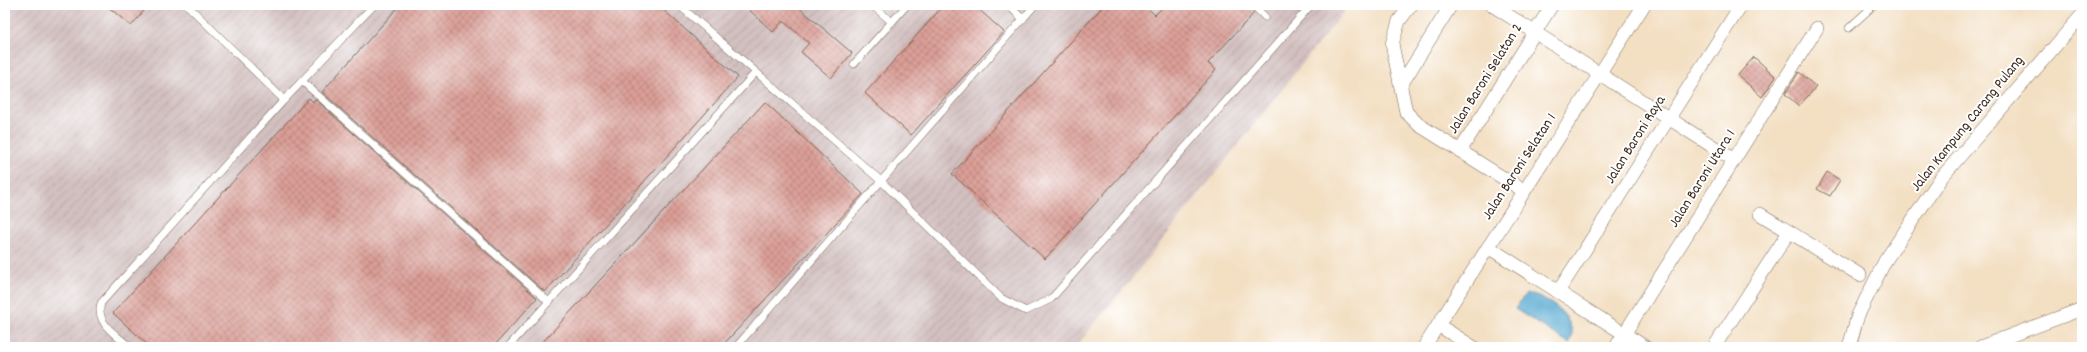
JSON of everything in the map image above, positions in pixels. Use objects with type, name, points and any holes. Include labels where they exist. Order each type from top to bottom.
[{"type":"street","points":[[1411,5],[1399,22],[1392,44],[1406,112],[1419,125],[1524,191]]},
{"type":"street","points":[[1401,86],[1451,5]]},
{"type":"street","points":[[1492,5],[1734,160]]},
{"type":"street","name":"Jalan Baroni Selatan 2","points":[[1460,151],[1552,5]]},
{"type":"street","name":"Jalan Baroni Selatan 1","points":[[1424,347],[1644,5]]},
{"type":"street","name":"Jalan Baroni Raya","points":[[1558,292],[1740,5]]},
{"type":"street","name":"Jalan Kampung Carang Pulang","points":[[1849,347],[1858,315],[1885,261],[1941,178],[2082,15]]},
{"type":"street","name":"Jalan Baroni Utara 1","points":[[1616,347],[1817,28]]},
{"type":"street","points":[[1760,214],[1860,275]]},
{"type":"street","points":[[1714,347],[1788,232]]},
{"type":"street","points":[[1488,247],[1645,347]]},
{"type":"street","points":[[1980,347],[2082,309]]},
{"type":"street","points":[[1438,325],[1472,347]]},
{"type":"lane","points":[[188,5],[284,100]]},
{"type":"lane","points":[[130,347],[102,320],[99,308],[101,303],[284,100],[374,5]]},
{"type":"lane","points":[[679,5],[881,181],[1000,298],[1026,311],[1050,299],[1311,5]]},
{"type":"lane","points":[[872,5],[892,22]]},
{"type":"lane","points":[[854,64],[907,5]]},
{"type":"lane","points":[[1008,5],[1023,19]]},
{"type":"lane","points":[[736,347],[1035,5]]},
{"type":"lane","points":[[1253,5],[1265,17]]},
{"type":"lane","points":[[1849,28],[1874,5]]},
{"type":"lane","points":[[508,347],[756,72]]},
{"type":"lane","points":[[302,82],[548,302]]},
{"type":"shaded area","points":[[5,5],[1349,5],[1114,301],[1075,347],[5,347]]},
{"type":"water","points":[[1526,293],[1547,301],[1565,315],[1572,332],[1572,338],[1569,343],[1515,309]]},
{"type":"building","points":[[106,5],[149,5],[131,26]]},
{"type":"building","points":[[400,5],[658,5],[738,77],[545,292],[322,92]]},
{"type":"building","points":[[744,5],[796,5],[852,53],[831,78],[801,52],[809,43],[783,21],[773,32]]},
{"type":"building","points":[[944,5],[974,5],[1004,32],[911,135],[865,93]]},
{"type":"building","points":[[1104,5],[1144,5],[1155,15],[1165,5],[1247,5],[1254,13],[1208,63],[1216,70],[1045,259],[952,174]]},
{"type":"building","points":[[1754,57],[1776,77],[1762,97],[1738,75]]},
{"type":"building","points":[[1799,72],[1816,87],[1799,106],[1785,94]]},
{"type":"building","points":[[309,98],[313,102],[315,99],[537,298],[493,347],[150,347],[113,313]]},
{"type":"building","points":[[765,102],[863,194],[721,347],[538,347]]},
{"type":"building","points":[[1827,172],[1840,180],[1830,196],[1817,189]]}]
